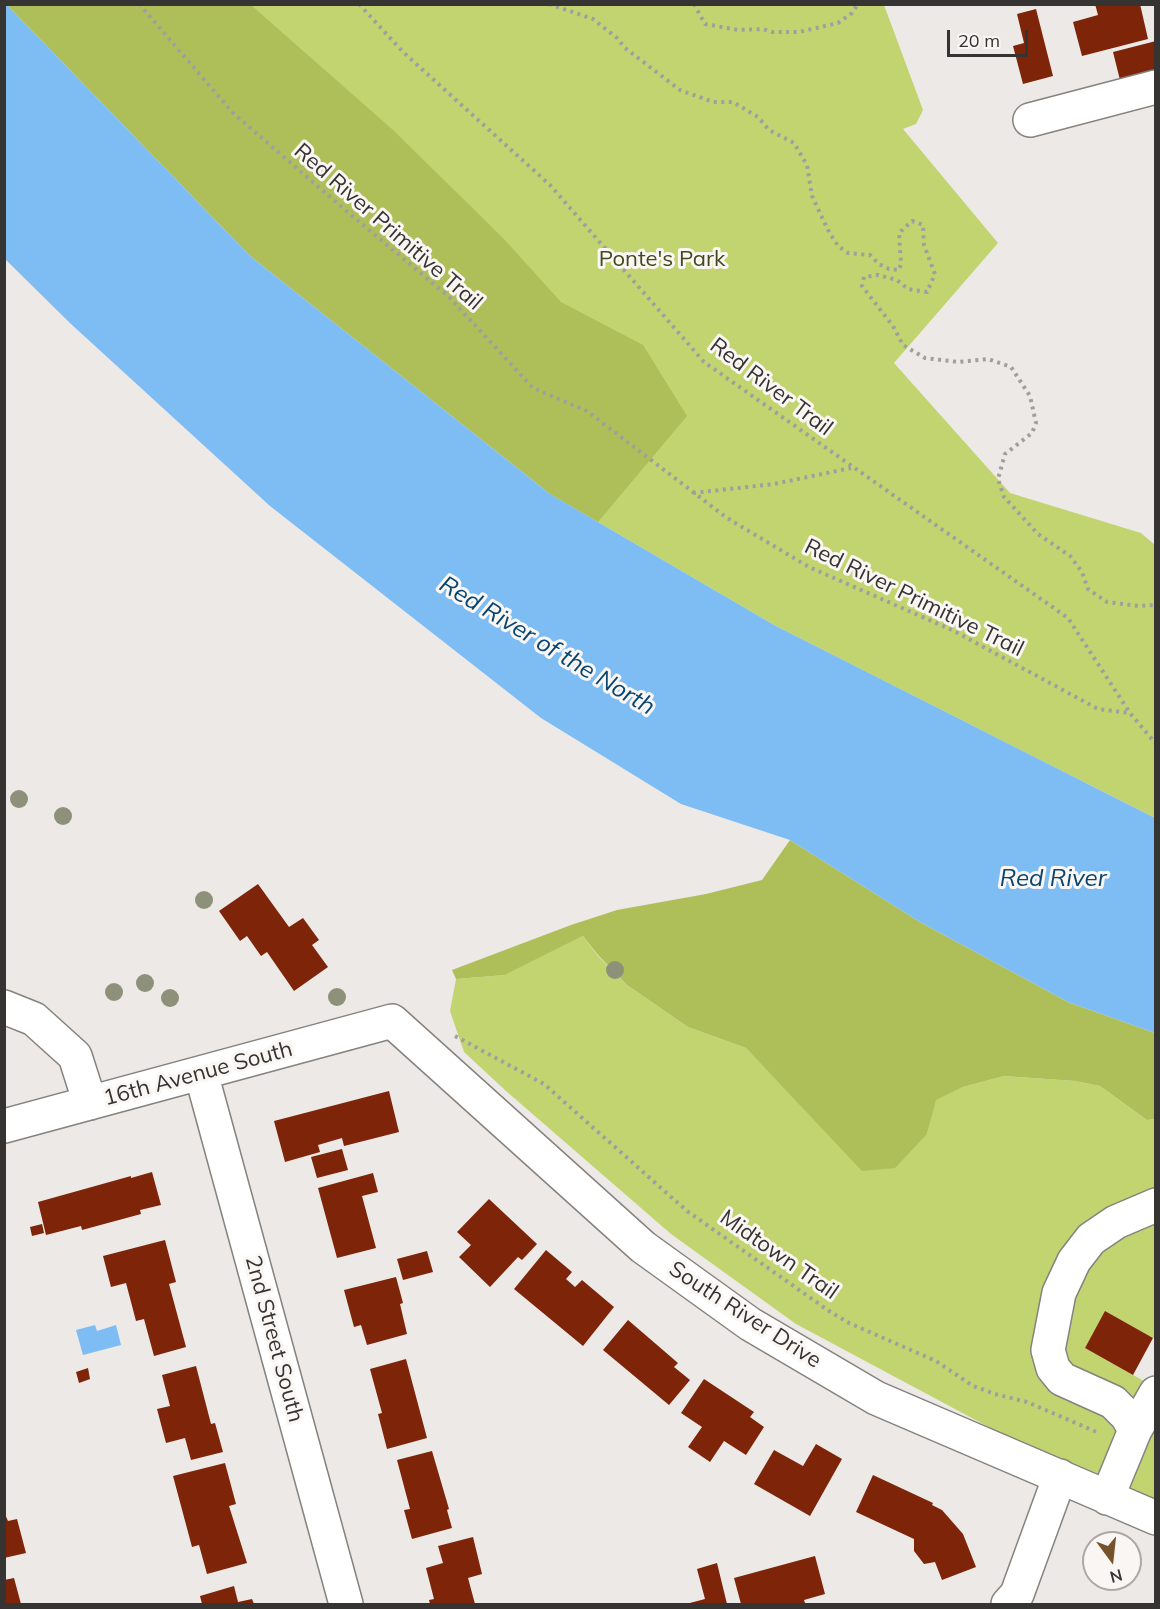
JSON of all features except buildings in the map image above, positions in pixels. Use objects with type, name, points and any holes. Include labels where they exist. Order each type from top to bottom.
[{"type":"street","points":[[1030,120],[1155,87]]},
{"type":"street","points":[[4,1007],[34,1019],[75,1056],[90,1103]]},
{"type":"street","name":"16th Avenue South","points":[[4,1126],[201,1073],[404,1032]]},
{"type":"street","name":"South River Drive","points":[[404,1032],[643,1247],[750,1324],[876,1398],[1155,1518]]},
{"type":"street","name":"2nd Street South","points":[[201,1073],[346,1605]]},
{"type":"street","points":[[1132,1438],[1127,1416],[1113,1402],[1062,1379],[1053,1368],[1048,1350],[1059,1293],[1074,1261],[1091,1239],[1116,1222],[1155,1205]]},
{"type":"street","points":[[1107,1498],[1132,1438],[1155,1393]]},
{"type":"street","points":[[1008,1605],[1017,1594],[1060,1476]]},
{"type":"path","name":"Red River Primitive Trail","points":[[139,4],[233,113],[448,296],[533,388],[587,411],[727,518],[809,567],[952,630],[1098,709],[1130,713]]},
{"type":"path","name":"Red River Trail","points":[[359,4],[403,52],[550,184],[704,363],[1068,618],[1130,713],[1155,744]]},
{"type":"path","points":[[549,4],[593,19],[617,38],[625,48],[680,90],[713,102],[733,102],[758,117],[769,130],[794,144],[807,165],[812,196],[828,230],[838,246],[848,252],[870,255],[879,264],[889,269],[899,270],[901,264],[899,233],[912,221],[923,225],[924,245],[935,274],[927,292],[908,289],[897,280],[878,275],[864,277],[862,286],[893,326],[903,345],[925,358],[958,362],[988,359],[1011,367],[1030,396],[1036,423],[1032,433],[1005,454],[998,479],[1004,497],[1038,534],[1070,556],[1082,572],[1088,589],[1107,602],[1138,606],[1155,605]]},
{"type":"path","points":[[694,4],[705,24],[716,27],[799,32],[838,23],[858,4]]},
{"type":"path","points":[[692,493],[774,484],[852,468]]},
{"type":"path","name":"Midtown Trail","points":[[404,1032],[456,1036],[544,1084],[687,1211],[849,1323],[936,1360],[973,1386],[1132,1438]]},
{"type":"green space","name":"Ponte's Park","points":[[7,5],[884,5],[923,110],[916,124],[903,129],[998,243],[894,363],[1010,493],[1141,533],[1155,545],[1155,818],[774,625],[550,494]]},
{"type":"green space","points":[[7,5],[251,5],[393,130],[503,238],[561,302],[643,345],[687,416],[598,522],[550,494],[250,256]]},
{"type":"green space","points":[[790,840],[920,922],[1068,1002],[1155,1033],[1155,1119],[1147,1120],[1100,1086],[1075,1081],[1004,1076],[963,1087],[936,1100],[927,1134],[895,1168],[862,1171],[746,1048],[688,1027],[627,985],[583,936],[505,975],[456,979],[452,970],[617,910],[706,894],[762,880]]},
{"type":"green space","points":[[583,936],[598,956],[627,985],[688,1027],[746,1048],[826,1131],[927,1134],[935,1100],[963,1087],[1004,1076],[1075,1081],[1100,1086],[1147,1120],[1155,1119],[1155,1339],[1106,1312],[1085,1348],[1151,1385],[1135,1414],[1109,1411],[1123,1433],[1099,1474],[998,1432],[796,1324],[671,1234],[464,1052],[450,1011],[456,979],[505,975]]},
{"type":"green space","points":[[1155,1417],[1155,1499],[1131,1489],[1127,1481]]},
{"type":"water","name":"Red River","points":[[4,5],[7,5],[250,256],[550,494],[774,625],[1155,818],[1155,1033],[1068,1002],[920,922],[790,840],[681,804],[541,718],[270,506],[71,324],[5,259]]},
{"type":"water","points":[[95,1325],[97,1331],[116,1325],[121,1345],[83,1355],[76,1330]]},
{"type":"water label","name":"Red River of the North","points":[[547,646]]}]
